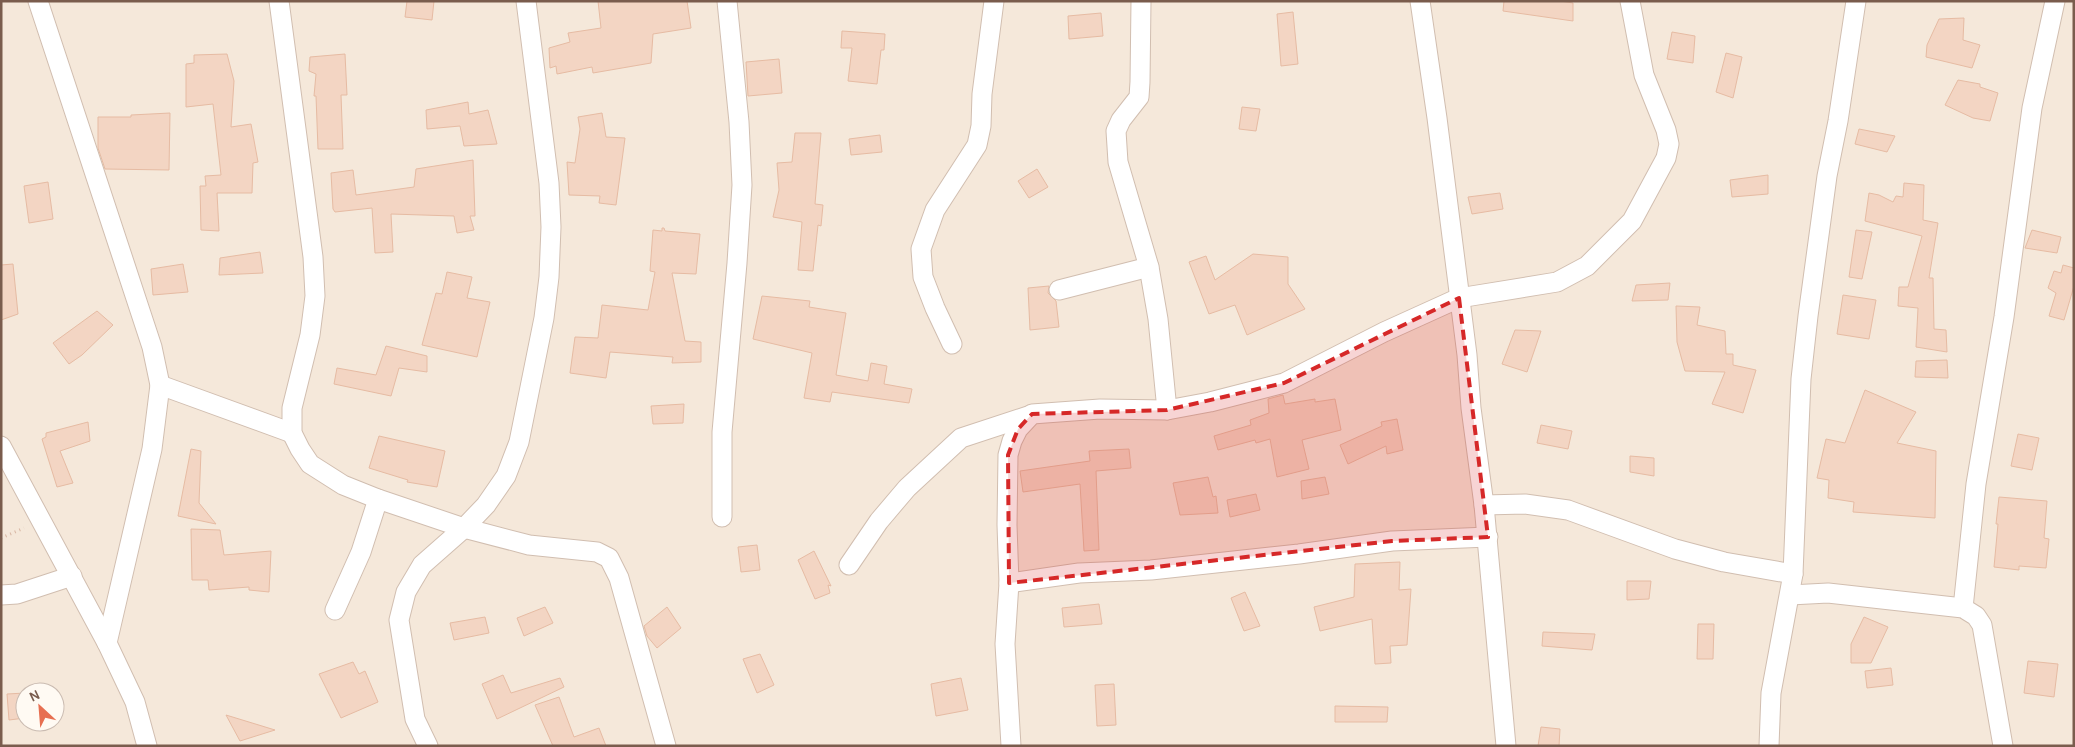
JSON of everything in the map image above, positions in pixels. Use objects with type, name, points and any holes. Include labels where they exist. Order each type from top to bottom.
[{"type":"street","points":[[38,1],[152,347],[160,385],[152,449],[107,643]]},
{"type":"street","points":[[278,1],[313,257],[314,286],[310,335],[292,408],[292,433],[300,449],[310,464],[343,486],[378,500],[464,528],[529,545],[597,552],[609,558],[619,578],[666,746]]},
{"type":"street","points":[[428,746],[415,720],[400,620],[406,592],[422,565],[464,528],[486,505],[506,476],[519,442],[544,318],[550,277],[551,227],[549,183],[526,1]]},
{"type":"street","points":[[722,517],[722,432],[742,185],[739,122],[727,1]]},
{"type":"street","points":[[952,344],[923,277],[921,249],[935,210],[977,145],[981,126],[982,94],[994,1]]},
{"type":"street","points":[[1141,1],[1140,82],[1138,97],[1121,120],[1116,131],[1115,146],[1118,162],[1150,268],[1158,319],[1167,410]]},
{"type":"street","points":[[1420,1],[1488,537],[1506,746]]},
{"type":"street","points":[[849,565],[879,521],[907,488],[961,438],[1032,414],[1100,409],[1167,410],[1210,402],[1284,384],[1384,332],[1459,298],[1557,282],[1587,266],[1632,221],[1666,158],[1669,144],[1666,130],[1644,75],[1630,1]]},
{"type":"street","points":[[1769,746],[1771,693],[1793,574],[1801,379],[1808,316],[1827,176],[1838,121],[1856,1]]},
{"type":"street","points":[[1963,608],[1976,484],[2004,317],[2032,108],[2055,1]]},
{"type":"street","points":[[1059,290],[1150,268]]},
{"type":"street","points":[[160,385],[292,433]]},
{"type":"street","points":[[1011,746],[1005,644],[1009,584],[1007,525],[1008,455],[1018,429],[1032,414]]},
{"type":"street","points":[[1,446],[107,643],[135,702],[147,746]]},
{"type":"street","points":[[335,610],[361,552],[378,500]]},
{"type":"street","points":[[1484,505],[1525,504],[1568,510],[1675,549],[1724,562],[1793,574]]},
{"type":"street","points":[[1009,584],[1079,573],[1150,570],[1300,554],[1392,541],[1488,537]]},
{"type":"street","points":[[1,595],[17,594],[72,576]]},
{"type":"street","points":[[1790,595],[1828,593],[1857,595],[1963,608],[1976,616],[1982,625],[2002,746]]},
{"type":"highlighted area","points":[[1459,298],[1488,537],[1392,541],[1009,583],[1008,455],[1018,429],[1032,414],[1167,410],[1284,383]]},
{"type":"shaded area","points":[[1,1],[2074,1],[2074,746],[1,746]]},
{"type":"building","points":[[407,1],[434,1],[432,20],[405,17]]},
{"type":"building","points":[[598,1],[687,1],[691,28],[653,34],[651,63],[593,73],[592,67],[557,74],[556,66],[550,68],[549,48],[570,42],[568,33],[601,28]]},
{"type":"building","points":[[1504,1],[1560,1],[1573,3],[1573,21],[1503,11]]},
{"type":"building","points":[[1293,12],[1298,64],[1281,66],[1277,14]]},
{"type":"building","points":[[1101,13],[1103,36],[1069,39],[1068,16]]},
{"type":"building","points":[[1964,18],[1963,40],[1980,45],[1972,68],[1926,57],[1927,45],[1939,19]]},
{"type":"building","points":[[842,31],[885,34],[884,50],[881,50],[877,84],[848,81],[852,48],[841,48]]},
{"type":"building","points":[[1672,32],[1695,36],[1693,63],[1667,59]]},
{"type":"building","points":[[1726,53],[1742,57],[1733,98],[1716,92]]},
{"type":"building","points":[[227,54],[234,81],[231,127],[251,124],[258,162],[253,163],[252,193],[217,193],[219,231],[201,230],[200,186],[206,186],[205,176],[221,175],[213,104],[186,107],[186,64],[194,63],[194,55]]},
{"type":"building","points":[[345,54],[347,95],[341,95],[343,149],[318,149],[316,96],[314,96],[316,74],[309,71],[310,57]]},
{"type":"building","points":[[779,59],[782,93],[748,96],[746,62]]},
{"type":"building","points":[[1958,80],[1980,84],[1980,87],[1998,93],[1990,121],[1973,118],[1945,105]]},
{"type":"building","points":[[468,102],[469,114],[488,110],[497,144],[464,146],[460,126],[427,129],[426,110]]},
{"type":"building","points":[[1242,107],[1260,109],[1256,131],[1239,129]]},
{"type":"building","points":[[170,113],[169,170],[105,169],[98,148],[98,117],[131,117],[131,115]]},
{"type":"building","points":[[602,113],[606,137],[625,138],[616,205],[599,203],[600,196],[569,195],[567,162],[575,163],[580,129],[578,117]]},
{"type":"building","points":[[1859,129],[1895,136],[1887,152],[1855,144]]},
{"type":"building","points":[[795,133],[821,133],[815,204],[823,205],[821,226],[818,225],[813,271],[798,270],[802,222],[773,217],[779,190],[777,163],[792,162]]},
{"type":"building","points":[[880,135],[882,152],[851,155],[849,139]]},
{"type":"building","points":[[473,160],[475,216],[470,216],[474,230],[457,233],[454,216],[391,214],[393,252],[375,253],[372,208],[335,212],[333,209],[331,173],[353,170],[356,195],[414,187],[416,169]]},
{"type":"building","points":[[1037,169],[1048,187],[1029,198],[1018,181]]},
{"type":"building","points":[[1768,175],[1768,194],[1732,197],[1730,180]]},
{"type":"building","points":[[48,182],[53,219],[29,223],[24,186]]},
{"type":"building","points":[[1904,183],[1924,185],[1923,220],[1938,223],[1929,278],[1933,278],[1934,329],[1946,330],[1947,352],[1916,347],[1918,308],[1898,306],[1899,287],[1908,287],[1922,236],[1865,221],[1869,193],[1879,195],[1893,202],[1896,196],[1903,197]]},
{"type":"building","points":[[1500,193],[1503,209],[1472,214],[1468,197]]},
{"type":"building","points":[[662,228],[665,231],[700,234],[696,274],[672,273],[685,341],[701,342],[701,362],[672,363],[673,357],[610,352],[606,378],[570,373],[575,337],[598,338],[602,305],[648,310],[655,272],[650,271],[653,230],[662,231]]},
{"type":"building","points":[[1856,230],[1872,232],[1862,279],[1849,277]]},
{"type":"building","points":[[2032,230],[2061,237],[2057,253],[2025,248]]},
{"type":"building","points":[[260,252],[263,273],[219,275],[220,258]]},
{"type":"building","points":[[1253,254],[1288,257],[1288,284],[1305,309],[1247,335],[1235,305],[1209,314],[1189,262],[1206,256],[1215,280]]},
{"type":"building","points":[[13,264],[18,314],[1,320],[1,265]]},
{"type":"building","points":[[183,264],[188,292],[153,295],[151,269]]},
{"type":"building","points":[[2063,265],[2074,268],[2074,286],[2064,320],[2049,316],[2056,293],[2048,288],[2054,271],[2061,273]]},
{"type":"building","points":[[447,272],[472,277],[467,298],[490,302],[477,357],[422,345],[436,293],[442,294]]},
{"type":"building","points":[[1670,283],[1668,300],[1632,301],[1636,285]]},
{"type":"building","points":[[1049,286],[1048,293],[1056,301],[1059,327],[1030,330],[1028,288]]},
{"type":"building","points":[[1843,295],[1876,300],[1869,339],[1837,334]]},
{"type":"building","points":[[762,296],[810,301],[809,307],[846,313],[836,375],[868,381],[871,363],[887,366],[884,384],[912,389],[909,403],[832,392],[830,402],[804,398],[812,353],[753,339]]},
{"type":"building","points":[[1676,306],[1700,307],[1697,325],[1725,331],[1726,354],[1733,354],[1733,365],[1756,370],[1743,413],[1712,404],[1725,372],[1685,371],[1677,342]]},
{"type":"building","points":[[97,311],[113,325],[82,355],[69,364],[53,343]]},
{"type":"building","points":[[1515,330],[1541,331],[1527,372],[1502,364]]},
{"type":"building","points":[[386,346],[427,356],[427,372],[399,368],[391,396],[334,384],[337,368],[376,375]]},
{"type":"building","points":[[1947,360],[1948,378],[1915,377],[1916,361]]},
{"type":"building","points":[[1865,390],[1916,412],[1897,443],[1936,451],[1935,518],[1853,512],[1854,502],[1828,498],[1829,480],[1817,478],[1826,439],[1845,443]]},
{"type":"building","points":[[1283,395],[1285,404],[1315,399],[1315,402],[1335,399],[1341,430],[1302,440],[1309,469],[1277,477],[1270,439],[1256,443],[1255,440],[1218,450],[1214,436],[1251,425],[1250,420],[1269,413],[1268,399]]},
{"type":"building","points":[[684,404],[683,423],[653,424],[651,406]]},
{"type":"building","points":[[1397,419],[1403,450],[1387,454],[1386,446],[1348,464],[1340,445],[1382,426],[1381,422]]},
{"type":"building","points":[[88,422],[90,441],[60,451],[73,483],[57,487],[42,439],[46,437],[46,433]]},
{"type":"building","points":[[1541,425],[1572,431],[1568,449],[1537,443]]},
{"type":"building","points":[[2018,434],[2039,438],[2032,470],[2011,466]]},
{"type":"building","points":[[379,436],[445,451],[437,487],[407,482],[408,480],[369,468]]},
{"type":"building","points":[[191,449],[201,451],[199,503],[216,524],[178,516]]},
{"type":"building","points":[[1129,449],[1131,468],[1096,471],[1099,550],[1084,551],[1080,484],[1023,492],[1020,471],[1090,461],[1089,451]]},
{"type":"building","points":[[1630,456],[1654,458],[1654,476],[1630,472]]},
{"type":"building","points":[[1208,477],[1213,497],[1216,496],[1218,513],[1180,515],[1173,483]]},
{"type":"building","points":[[1325,477],[1329,494],[1302,499],[1301,481]]},
{"type":"building","points":[[1256,494],[1260,510],[1230,517],[1227,500]]},
{"type":"building","points":[[1999,497],[2047,501],[2044,538],[2049,539],[2046,568],[2019,566],[2019,570],[1994,567]]},
{"type":"building","points":[[191,529],[220,530],[224,555],[271,551],[269,592],[249,590],[249,587],[209,590],[208,580],[192,580]]},
{"type":"building","points":[[757,545],[760,570],[741,572],[738,547]]},
{"type":"building","points":[[814,551],[831,586],[828,585],[830,593],[815,599],[798,560]]},
{"type":"building","points":[[1400,562],[1399,590],[1411,589],[1407,645],[1390,646],[1391,663],[1375,664],[1372,619],[1320,631],[1314,607],[1354,597],[1355,564]]},
{"type":"building","points":[[1627,581],[1651,581],[1649,599],[1627,600]]},
{"type":"building","points":[[1245,592],[1260,626],[1244,631],[1231,598]]},
{"type":"building","points":[[1099,604],[1102,624],[1064,627],[1062,608]]},
{"type":"building","points":[[545,607],[553,623],[524,636],[517,618]]},
{"type":"building","points":[[667,607],[681,628],[657,648],[647,636],[644,626]]},
{"type":"building","points":[[485,617],[489,633],[454,640],[450,623]]},
{"type":"building","points":[[1864,617],[1888,627],[1871,663],[1851,663],[1851,644]]},
{"type":"building","points":[[1698,624],[1714,624],[1713,659],[1697,659]]},
{"type":"building","points":[[1543,632],[1595,634],[1592,650],[1542,646]]},
{"type":"building","points":[[760,654],[774,685],[757,693],[743,659]]},
{"type":"building","points":[[2028,661],[2058,664],[2054,697],[2024,693]]},
{"type":"building","points":[[353,662],[359,674],[365,671],[378,702],[341,718],[319,674]]},
{"type":"building","points":[[1891,668],[1893,685],[1867,688],[1865,671]]},
{"type":"building","points":[[503,675],[511,693],[560,678],[564,687],[497,719],[482,684]]},
{"type":"building","points":[[961,678],[968,710],[936,716],[931,684]]},
{"type":"building","points":[[1114,684],[1116,725],[1097,726],[1095,685]]},
{"type":"building","points":[[7,694],[15,694],[15,719],[9,720]]},
{"type":"building","points":[[559,697],[574,737],[599,728],[606,746],[553,746],[535,705]]},
{"type":"building","points":[[1335,706],[1388,707],[1387,722],[1335,722]]},
{"type":"building","points":[[226,715],[275,730],[240,741]]},
{"type":"building","points":[[1541,727],[1560,729],[1559,746],[1538,746]]}]
